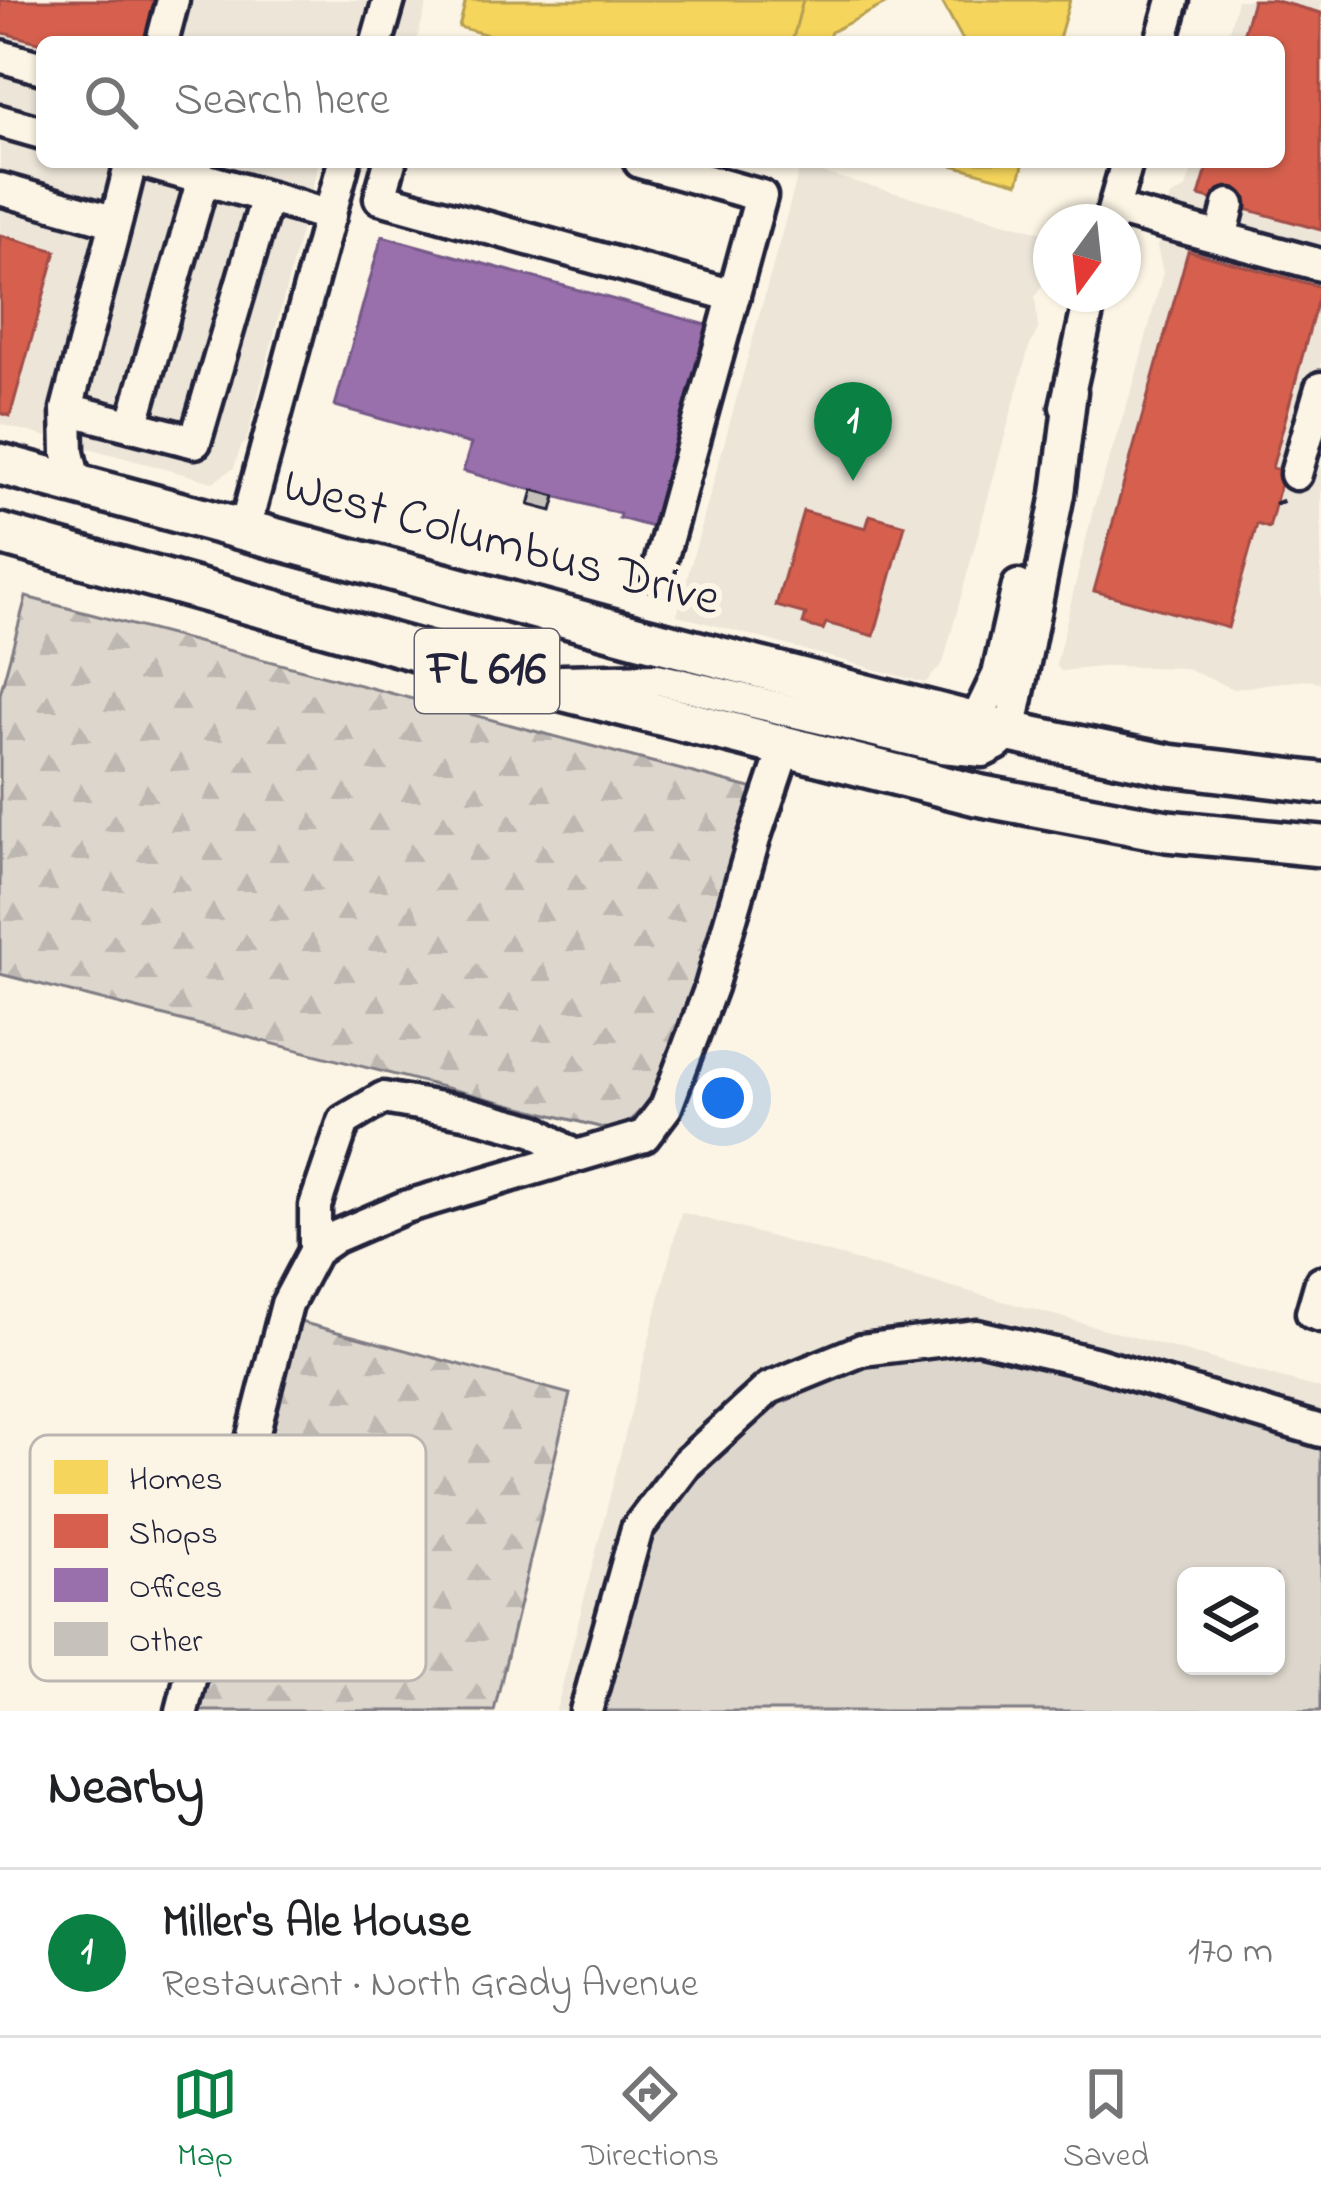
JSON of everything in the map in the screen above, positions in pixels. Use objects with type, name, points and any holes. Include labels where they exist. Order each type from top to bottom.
[{"type":"main road","name":"West Columbus Drive","points":[[0,464],[659,643],[993,728]]},
{"type":"main road","name":"FL 616","points":[[0,534],[526,682],[977,795],[1167,831],[1321,846]]},
{"type":"main road","name":"FL 616","points":[[993,728],[1169,765],[1321,783]]},
{"type":"street","points":[[164,36],[173,0]]},
{"type":"street","points":[[379,36],[389,0]]},
{"type":"street","points":[[1163,36],[1173,0]]},
{"type":"street","points":[[0,56],[36,66]]},
{"type":"street","points":[[0,121],[36,131]]},
{"type":"street","points":[[76,484],[68,453],[67,409],[130,168]]},
{"type":"street","points":[[165,168],[330,216]]},
{"type":"street","points":[[244,531],[342,168]]},
{"type":"street","points":[[388,168],[380,198],[734,296]]},
{"type":"street","points":[[657,575],[761,196],[661,168]]},
{"type":"street","points":[[1115,204],[1125,168]]},
{"type":"street","points":[[132,426],[203,179]]},
{"type":"street","points":[[0,189],[116,222]]},
{"type":"street","points":[[67,409],[195,442],[267,197]]},
{"type":"street","points":[[1221,238],[1229,205]]},
{"type":"street","points":[[1141,221],[1221,238],[1300,267]]},
{"type":"street","points":[[526,682],[658,679],[967,751],[983,751],[997,744],[993,728],[1058,494],[1087,312]]},
{"type":"street","points":[[1296,474],[1321,388]]},
{"type":"street","points":[[253,1435],[287,1304],[315,1251],[335,1237],[405,1207],[644,1136],[666,1108],[710,988],[785,747]]},
{"type":"street","points":[[315,1251],[314,1206],[344,1121],[383,1098],[535,1131],[574,1156]]},
{"type":"street","points":[[1321,1282],[1312,1312],[1321,1316]]},
{"type":"street","points":[[586,1711],[637,1529],[687,1462],[770,1388],[862,1350],[977,1336],[1094,1363],[1321,1432]]},
{"type":"street","points":[[182,1711],[190,1681]]},
{"type":"shaded area","points":[[0,0],[428,0],[418,36],[36,36],[36,168],[317,168],[246,442],[234,468],[213,482],[0,424]]},
{"type":"shaded area","points":[[1237,0],[1321,0],[1321,683],[1310,680],[1234,689],[1184,668],[1111,666],[1061,671],[1056,665],[1094,506],[1163,273],[1157,247],[1170,197],[1186,188],[1192,168],[1285,168],[1285,36],[1228,36]]},
{"type":"shaded area","points":[[800,168],[1033,230],[1033,312],[1038,329],[1029,347],[943,663],[925,683],[677,615]]},
{"type":"shaded area","points":[[681,1212],[1321,1389],[1321,1711],[556,1711]]},
{"type":"green space","points":[[26,597],[758,790],[676,1074],[619,1132],[0,974],[0,694]]},
{"type":"green space","points":[[289,1319],[570,1394],[494,1711],[192,1711],[199,1681],[426,1681],[426,1435],[260,1435]]},
{"type":"green space","points":[[999,1349],[1321,1441],[1321,1711],[596,1711],[645,1546],[659,1521],[683,1487],[779,1398],[889,1354]]},
{"type":"building: Homes","points":[[466,0],[803,0],[794,36],[491,36],[459,27]]},
{"type":"building: Homes","points":[[803,0],[893,0],[829,36],[794,36]]},
{"type":"building: Homes","points":[[941,0],[1070,0],[1060,36],[961,36]]},
{"type":"building: Homes","points":[[963,168],[1022,168],[1018,183]]},
{"type":"building: Shops","points":[[0,0],[155,0],[146,36],[36,36],[36,41],[0,32]]},
{"type":"building: Shops","points":[[1253,0],[1273,0],[1321,13],[1321,230],[1199,196],[1207,168],[1285,168],[1285,36],[1243,36]]},
{"type":"building: Shops","points":[[0,235],[56,251],[10,416],[0,413]]},
{"type":"building: Shops","points":[[1188,251],[1321,287],[1272,468],[1284,471],[1269,528],[1257,524],[1228,628],[1094,591]]},
{"type":"building: Shops","points":[[803,511],[866,528],[870,515],[905,525],[874,636],[826,623],[823,630],[803,624],[806,614],[776,606]]},
{"type":"building: Offices","points":[[382,236],[707,325],[652,527],[463,471],[471,444],[335,406]]},
{"type":"building: Other","points":[[533,490],[556,496],[552,511],[529,505]]},
{"type":"place","name":"Miller's Ale House","points":[[853,481]]}]
